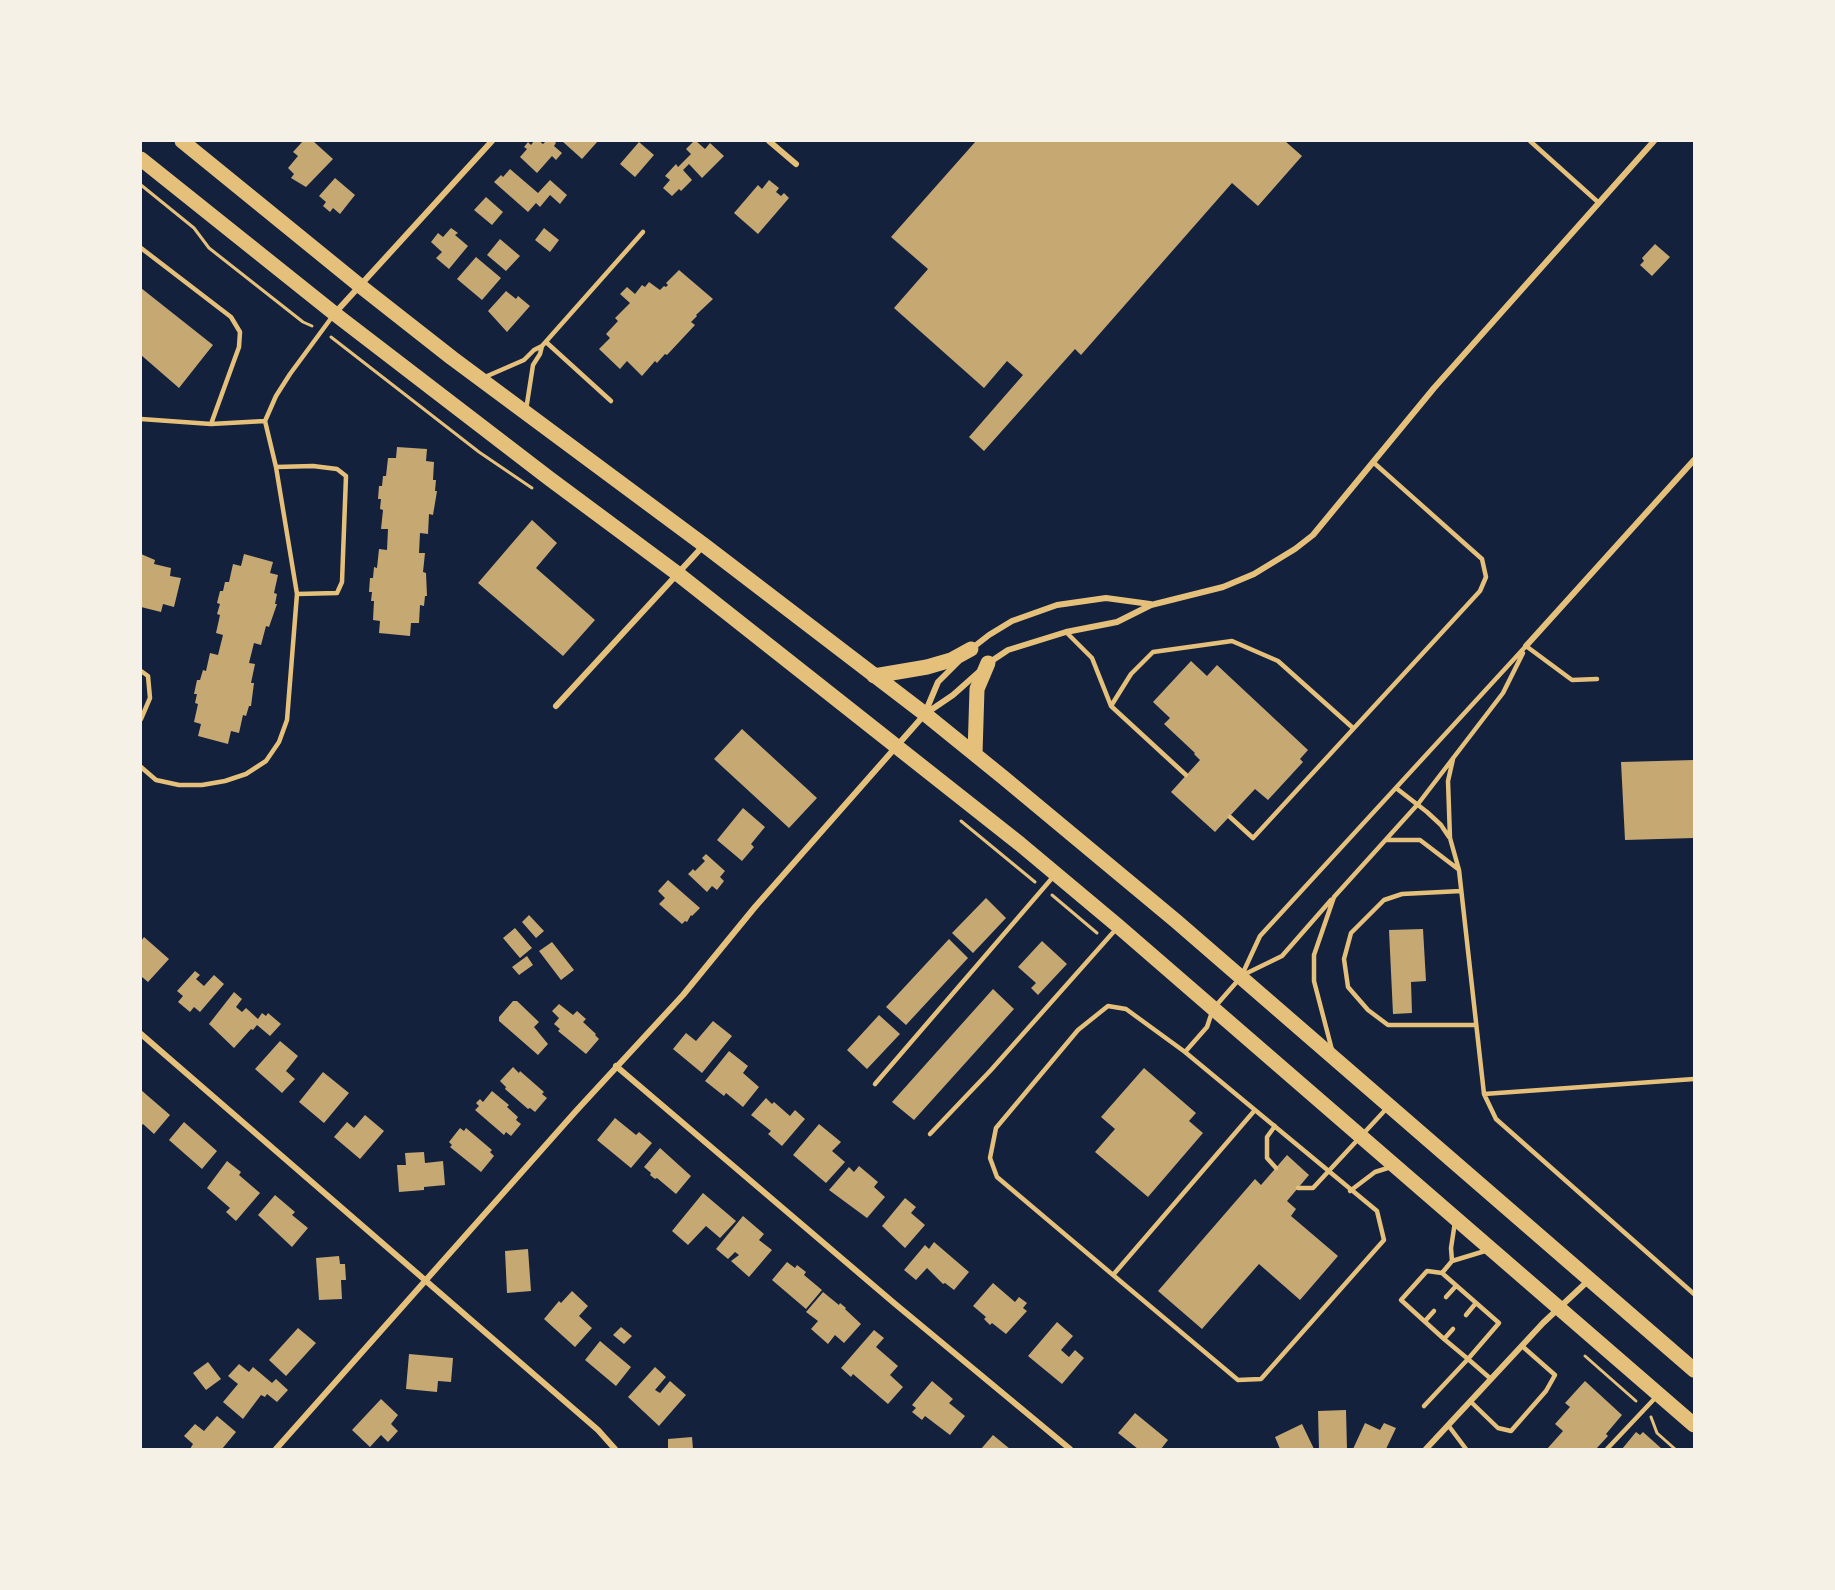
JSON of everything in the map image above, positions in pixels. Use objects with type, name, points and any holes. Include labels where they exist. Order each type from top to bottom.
[{"type":"main road","points":[[182,141],[359,285],[480,379],[704,545],[975,754],[1241,977],[1694,1370]]},
{"type":"main road","points":[[141,159],[334,314],[678,574],[898,746],[1118,926],[1694,1425]]},
{"type":"main road","points":[[874,676],[927,667],[951,660],[971,649]]},
{"type":"main road","points":[[975,754],[976,689],[988,663]]},
{"type":"street","points":[[334,314],[492,141]]},
{"type":"street","points":[[769,141],[796,164]]},
{"type":"street","points":[[276,1449],[616,1066],[683,995],[770,890],[925,714],[953,695],[988,663],[1008,650],[1066,632],[1117,622],[1151,605],[1223,586],[1254,574],[1313,535],[1434,388],[1654,141]]},
{"type":"street","points":[[1526,646],[1694,460]]},
{"type":"street","points":[[556,706],[704,545]]},
{"type":"street","points":[[925,714],[938,682],[971,649],[1012,621],[1057,605],[1106,598],[1151,605]]},
{"type":"street","points":[[141,1034],[598,1430],[615,1449]]},
{"type":"street","points":[[616,1066],[1070,1449]]},
{"type":"street","points":[[1426,1449],[1557,1308],[1590,1279]]},
{"type":"lane","points":[[1530,141],[1599,203]]},
{"type":"lane","points":[[480,379],[524,360],[544,344],[643,232]]},
{"type":"lane","points":[[141,248],[231,317],[240,332],[239,347],[211,424]]},
{"type":"lane","points":[[141,767],[156,780],[179,785],[225,782],[246,774],[266,761],[279,742],[287,720],[297,594],[276,467],[265,421],[276,396],[290,374],[334,314]]},
{"type":"lane","points":[[544,344],[611,401]]},
{"type":"lane","points":[[526,413],[533,365],[544,344]]},
{"type":"lane","points":[[141,419],[211,424],[265,421]]},
{"type":"lane","points":[[1230,817],[1253,838],[1479,591],[1486,577],[1482,559],[1373,462]]},
{"type":"lane","points":[[276,467],[313,466],[338,469],[346,476],[342,582],[337,593],[297,594]]},
{"type":"lane","points":[[1066,632],[1092,658],[1111,706],[1186,775]]},
{"type":"lane","points":[[1111,706],[1131,674],[1153,652],[1232,641],[1278,661],[1353,728]]},
{"type":"lane","points":[[1526,646],[1572,680],[1597,679]]},
{"type":"lane","points":[[1241,977],[1282,956],[1418,804],[1503,693],[1526,646]]},
{"type":"lane","points":[[1185,1052],[1207,1027],[1213,1009],[1241,977],[1260,936],[1526,646]]},
{"type":"lane","points":[[141,671],[148,676],[150,698],[141,719]]},
{"type":"lane","points":[[1453,759],[1448,781],[1450,838],[1459,870],[1484,1094],[1496,1119],[1694,1294]]},
{"type":"lane","points":[[1396,788],[1441,825],[1450,838]]},
{"type":"lane","points":[[1386,840],[1420,840],[1459,870]]},
{"type":"lane","points":[[875,1084],[1055,874]]},
{"type":"lane","points":[[1461,891],[1402,894],[1384,900],[1351,933],[1344,959],[1348,987],[1368,1010],[1388,1025],[1476,1025]]},
{"type":"lane","points":[[1334,897],[1314,955],[1314,981],[1334,1059]]},
{"type":"lane","points":[[930,1134],[991,1070],[1118,926]]},
{"type":"lane","points":[[1108,1006],[1126,1009],[1185,1052],[1256,1110],[1350,1191],[1377,1211],[1384,1240],[1262,1378],[1238,1380],[997,1177],[990,1158],[996,1128],[1078,1030],[1108,1006]]},
{"type":"lane","points":[[1484,1094],[1694,1079]]},
{"type":"lane","points":[[1298,1188],[1313,1188],[1390,1105]]},
{"type":"lane","points":[[1113,1275],[1256,1110]]},
{"type":"lane","points":[[1275,1126],[1267,1137],[1267,1158],[1276,1168]]},
{"type":"lane","points":[[1350,1191],[1375,1172],[1394,1166]]},
{"type":"lane","points":[[1452,1261],[1451,1248],[1455,1219]]},
{"type":"lane","points":[[1442,1274],[1452,1261],[1490,1250]]},
{"type":"lane","points":[[1424,1406],[1468,1359],[1499,1323],[1442,1274],[1427,1271],[1401,1300],[1444,1339],[1468,1359],[1491,1379]]},
{"type":"lane","points":[[1446,1297],[1456,1286]]},
{"type":"lane","points":[[1466,1315],[1476,1304]]},
{"type":"lane","points":[[1425,1321],[1434,1311]]},
{"type":"lane","points":[[1444,1339],[1453,1329]]},
{"type":"lane","points":[[1470,1401],[1498,1428],[1511,1431],[1546,1391],[1555,1375],[1522,1346]]},
{"type":"lane","points":[[1607,1449],[1658,1395]]},
{"type":"lane","points":[[1448,1425],[1466,1449]]},
{"type":"path","points":[[960,820],[1106,940]]},
{"type":"path","points":[[1579,1350],[1650,1414],[1657,1433],[1675,1449]]},
{"type":"building","points":[[303,141],[313,141],[333,159],[306,187],[291,178],[294,174],[288,168],[298,156],[293,152]]},
{"type":"building","points":[[534,141],[543,144],[546,141],[554,141],[556,143],[554,146],[562,153],[556,160],[552,156],[537,173],[520,157],[527,149],[524,147],[528,142],[531,145]]},
{"type":"building","points":[[562,141],[598,141],[582,159]]},
{"type":"building","points":[[694,141],[705,149],[710,143],[724,156],[702,178],[689,164],[683,170],[692,180],[672,196],[663,188],[670,180],[665,176],[676,164],[678,167],[691,154],[686,149]]},
{"type":"building","points":[[976,141],[1285,141],[1302,156],[1258,206],[1232,183],[1081,355],[1075,349],[984,451],[969,437],[1023,375],[1007,361],[984,388],[894,308],[928,269],[891,237]]},
{"type":"building","points":[[639,142],[654,155],[635,177],[620,164]]},
{"type":"building","points":[[510,169],[538,193],[550,180],[567,195],[560,204],[550,195],[540,207],[536,203],[528,212],[494,182]]},
{"type":"building","points":[[335,178],[355,195],[340,214],[333,208],[330,212],[323,206],[326,202],[319,196]]},
{"type":"building","points":[[769,180],[779,188],[776,192],[781,196],[784,193],[789,198],[758,234],[734,213],[758,185],[762,189]]},
{"type":"building","points":[[486,197],[503,212],[492,225],[474,210]]},
{"type":"building","points":[[451,228],[458,233],[455,235],[468,246],[449,269],[436,258],[442,252],[431,242],[438,233],[443,237]]},
{"type":"building","points":[[544,228],[559,240],[550,252],[535,240]]},
{"type":"building","points":[[500,239],[520,256],[506,271],[487,255]]},
{"type":"building","points":[[1655,244],[1670,257],[1652,276],[1640,265],[1644,261],[1642,258]]},
{"type":"building","points":[[476,257],[501,278],[482,300],[457,279]]},
{"type":"building","points":[[679,270],[713,299],[691,322],[695,325],[667,355],[665,354],[657,363],[655,361],[642,376],[627,361],[620,369],[599,349],[610,338],[606,334],[618,321],[615,318],[630,303],[620,294],[627,287],[635,294],[642,285],[645,287],[649,282],[660,290],[668,285],[666,283]]},
{"type":"building","points":[[141,288],[213,345],[179,388],[141,355]]},
{"type":"building","points":[[506,291],[516,299],[518,296],[530,306],[507,332],[488,311]]},
{"type":"building","points":[[397,447],[427,449],[426,461],[434,462],[433,480],[436,480],[435,491],[437,491],[433,515],[429,514],[428,534],[420,533],[419,553],[425,553],[423,572],[426,573],[427,596],[425,596],[424,606],[420,605],[419,623],[411,623],[410,636],[379,633],[380,621],[373,620],[374,601],[371,601],[372,592],[369,592],[370,578],[373,578],[374,567],[377,568],[379,549],[387,550],[388,529],[381,529],[383,510],[380,509],[381,499],[378,499],[379,486],[382,486],[383,476],[386,476],[388,458],[396,458]]},
{"type":"building","points":[[532,520],[557,543],[536,568],[595,620],[563,656],[478,583]]},
{"type":"building","points":[[141,554],[155,560],[154,564],[171,568],[170,576],[181,578],[174,607],[163,604],[161,612],[141,607]]},
{"type":"building","points":[[244,554],[273,562],[270,573],[278,575],[274,593],[277,594],[275,604],[277,604],[269,627],[266,626],[261,645],[254,643],[249,663],[255,664],[251,683],[254,683],[251,706],[246,716],[243,715],[239,733],[231,731],[228,744],[198,736],[201,724],[194,722],[198,704],[195,703],[197,694],[194,694],[197,680],[200,680],[203,670],[206,671],[210,653],[218,655],[223,635],[216,633],[220,615],[217,614],[220,604],[217,603],[220,591],[223,591],[225,582],[229,582],[233,564],[241,566]]},
{"type":"building","points":[[1191,661],[1207,676],[1217,665],[1308,750],[1300,759],[1303,762],[1268,800],[1255,789],[1215,832],[1171,792],[1200,760],[1164,724],[1170,718],[1153,702]]},
{"type":"building","points":[[742,729],[817,798],[789,828],[714,759]]},
{"type":"building","points":[[1694,760],[1694,838],[1625,840],[1621,762]]},
{"type":"building","points":[[743,808],[765,827],[751,844],[754,847],[742,861],[717,840]]},
{"type":"building","points":[[706,854],[725,871],[720,877],[724,881],[717,890],[712,886],[707,892],[688,874],[693,869],[695,871],[705,861],[702,858]]},
{"type":"building","points":[[668,880],[700,908],[691,915],[687,922],[682,924],[659,904],[665,898],[658,891]]},
{"type":"building","points":[[986,898],[1006,918],[973,953],[952,933]]},
{"type":"building","points":[[529,915],[544,931],[536,938],[522,922]]},
{"type":"building","points":[[515,928],[532,948],[520,958],[503,938]]},
{"type":"building","points":[[1423,929],[1426,981],[1411,982],[1412,1013],[1393,1014],[1389,930]]},
{"type":"building","points":[[144,937],[169,959],[148,982],[141,978],[141,941]]},
{"type":"building","points":[[949,939],[968,958],[906,1025],[886,1007]]},
{"type":"building","points":[[1042,941],[1067,964],[1038,995],[1031,988],[1036,983],[1018,967]]},
{"type":"building","points":[[552,942],[574,970],[561,980],[539,951]]},
{"type":"building","points":[[527,956],[533,965],[519,975],[512,967]]},
{"type":"building","points":[[195,971],[200,975],[196,979],[204,986],[214,975],[224,984],[200,1012],[194,1007],[190,1012],[178,1002],[183,996],[177,991]]},
{"type":"building","points":[[993,989],[1014,1009],[914,1120],[892,1102]]},
{"type":"building","points":[[234,992],[242,999],[236,1007],[242,1012],[246,1008],[258,1019],[262,1013],[266,1016],[268,1013],[281,1024],[270,1036],[257,1025],[234,1048],[209,1024]]},
{"type":"building","points":[[513,1001],[517,1001],[539,1022],[534,1027],[548,1044],[538,1055],[499,1021],[499,1017]]},
{"type":"building","points":[[559,1004],[573,1015],[577,1011],[586,1019],[583,1022],[599,1039],[586,1054],[558,1031],[560,1029],[554,1024],[559,1018],[552,1011]]},
{"type":"building","points":[[879,1015],[900,1034],[867,1069],[847,1050]]},
{"type":"building","points":[[713,1021],[732,1036],[702,1073],[673,1049],[686,1033],[696,1041]]},
{"type":"building","points":[[280,1041],[298,1056],[286,1071],[295,1079],[282,1093],[255,1069]]},
{"type":"building","points":[[729,1051],[748,1066],[743,1073],[759,1087],[743,1107],[726,1093],[724,1096],[705,1081]]},
{"type":"building","points":[[513,1067],[544,1092],[542,1094],[547,1098],[535,1112],[528,1109],[505,1089],[506,1087],[500,1081]]},
{"type":"building","points":[[1144,1068],[1196,1113],[1189,1121],[1203,1133],[1148,1197],[1095,1152],[1115,1129],[1101,1117]]},
{"type":"building","points":[[323,1072],[349,1093],[324,1123],[299,1102]]},
{"type":"building","points":[[141,1090],[170,1115],[154,1134],[143,1124],[141,1126]]},
{"type":"building","points":[[492,1091],[509,1105],[507,1107],[518,1117],[516,1120],[521,1124],[511,1136],[506,1132],[504,1135],[475,1110],[479,1106],[476,1103],[480,1099],[483,1102]]},
{"type":"building","points":[[766,1098],[790,1116],[795,1110],[805,1119],[782,1146],[768,1134],[771,1131],[751,1115]]},
{"type":"building","points":[[365,1115],[384,1131],[360,1159],[334,1137],[347,1122],[354,1128]]},
{"type":"building","points":[[615,1118],[636,1135],[639,1132],[652,1143],[631,1168],[597,1140]]},
{"type":"building","points":[[184,1122],[217,1151],[202,1169],[169,1140]]},
{"type":"building","points":[[819,1124],[841,1142],[832,1151],[845,1162],[826,1183],[793,1155]]},
{"type":"building","points":[[460,1128],[464,1131],[466,1128],[492,1150],[490,1152],[494,1156],[481,1172],[450,1147],[452,1145],[449,1142]]},
{"type":"building","points":[[660,1148],[691,1176],[676,1194],[650,1175],[651,1173],[644,1167]]},
{"type":"building","points":[[424,1152],[425,1163],[443,1161],[445,1185],[399,1192],[397,1165],[406,1165],[405,1153]]},
{"type":"building","points":[[1287,1155],[1309,1175],[1287,1201],[1296,1209],[1291,1216],[1338,1256],[1300,1300],[1259,1264],[1202,1329],[1158,1291],[1255,1179],[1261,1185]]},
{"type":"building","points":[[227,1161],[241,1172],[239,1175],[260,1193],[236,1221],[226,1212],[230,1208],[207,1188]]},
{"type":"building","points":[[859,1166],[878,1182],[874,1187],[885,1197],[867,1218],[829,1190],[849,1167],[854,1172]]},
{"type":"building","points":[[703,1193],[736,1221],[720,1238],[706,1226],[688,1245],[672,1231]]},
{"type":"building","points":[[275,1195],[295,1212],[292,1215],[308,1228],[292,1247],[258,1215]]},
{"type":"building","points":[[905,1198],[916,1207],[911,1213],[925,1225],[905,1248],[882,1226]]},
{"type":"building","points":[[743,1216],[764,1234],[759,1240],[772,1250],[749,1277],[731,1261],[739,1255],[735,1252],[728,1259],[716,1249]]},
{"type":"building","points":[[934,1242],[969,1272],[954,1290],[945,1283],[943,1284],[927,1268],[916,1280],[904,1270],[925,1245],[929,1249]]},
{"type":"building","points":[[528,1249],[531,1291],[507,1293],[505,1251]]},
{"type":"building","points":[[339,1256],[340,1264],[345,1264],[346,1280],[341,1280],[342,1299],[319,1300],[316,1258]]},
{"type":"building","points":[[787,1262],[795,1268],[797,1265],[806,1272],[804,1275],[822,1290],[806,1309],[772,1280]]},
{"type":"building","points":[[993,1283],[1015,1302],[1019,1297],[1027,1303],[1023,1308],[1027,1311],[1006,1334],[992,1323],[990,1325],[984,1319],[986,1317],[973,1306]]},
{"type":"building","points":[[572,1291],[588,1306],[579,1316],[592,1328],[575,1347],[544,1319],[559,1301],[561,1303]]},
{"type":"building","points":[[823,1292],[846,1308],[861,1324],[844,1343],[835,1335],[828,1344],[811,1329],[818,1321],[806,1312]]},
{"type":"building","points":[[1057,1322],[1073,1336],[1061,1350],[1069,1357],[1075,1350],[1084,1358],[1062,1384],[1028,1356]]},
{"type":"building","points":[[621,1327],[632,1336],[624,1344],[613,1335]]},
{"type":"building","points":[[298,1328],[316,1343],[286,1376],[269,1360]]},
{"type":"building","points":[[874,1330],[884,1338],[876,1347],[898,1366],[890,1375],[903,1387],[888,1404],[853,1374],[851,1377],[841,1368]]},
{"type":"building","points":[[600,1341],[631,1367],[616,1386],[585,1360]]},
{"type":"building","points":[[409,1354],[453,1358],[451,1382],[438,1381],[437,1392],[406,1389]]},
{"type":"building","points":[[208,1362],[221,1379],[206,1390],[193,1373]]},
{"type":"building","points":[[239,1364],[249,1372],[253,1367],[272,1383],[276,1379],[288,1390],[277,1402],[267,1394],[265,1397],[261,1395],[243,1419],[223,1402],[238,1384],[228,1376]]},
{"type":"building","points":[[655,1367],[666,1377],[655,1390],[660,1393],[670,1381],[686,1395],[659,1426],[628,1397]]},
{"type":"building","points":[[932,1381],[953,1399],[949,1403],[965,1416],[950,1435],[925,1416],[922,1420],[912,1412],[916,1408],[912,1405]]},
{"type":"building","points":[[1585,1381],[1622,1415],[1596,1449],[1547,1449],[1563,1431],[1555,1424],[1570,1407],[1565,1403]]},
{"type":"building","points":[[381,1399],[398,1415],[391,1424],[398,1431],[388,1442],[381,1435],[370,1447],[352,1430]]},
{"type":"building","points":[[1346,1410],[1347,1449],[1319,1449],[1318,1411]]},
{"type":"building","points":[[1135,1413],[1168,1440],[1161,1449],[1138,1449],[1118,1433]]},
{"type":"building","points":[[217,1416],[236,1432],[222,1449],[190,1449],[193,1444],[184,1436],[195,1424],[204,1431]]},
{"type":"building","points":[[1365,1423],[1380,1430],[1384,1423],[1396,1428],[1386,1449],[1353,1449]]},
{"type":"building","points":[[1302,1424],[1314,1449],[1280,1449],[1275,1437]]},
{"type":"building","points":[[1636,1432],[1640,1435],[1643,1432],[1662,1449],[1622,1449]]},
{"type":"building","points":[[993,1435],[1010,1449],[981,1449]]},
{"type":"building","points":[[692,1437],[693,1449],[668,1449],[668,1439]]}]
